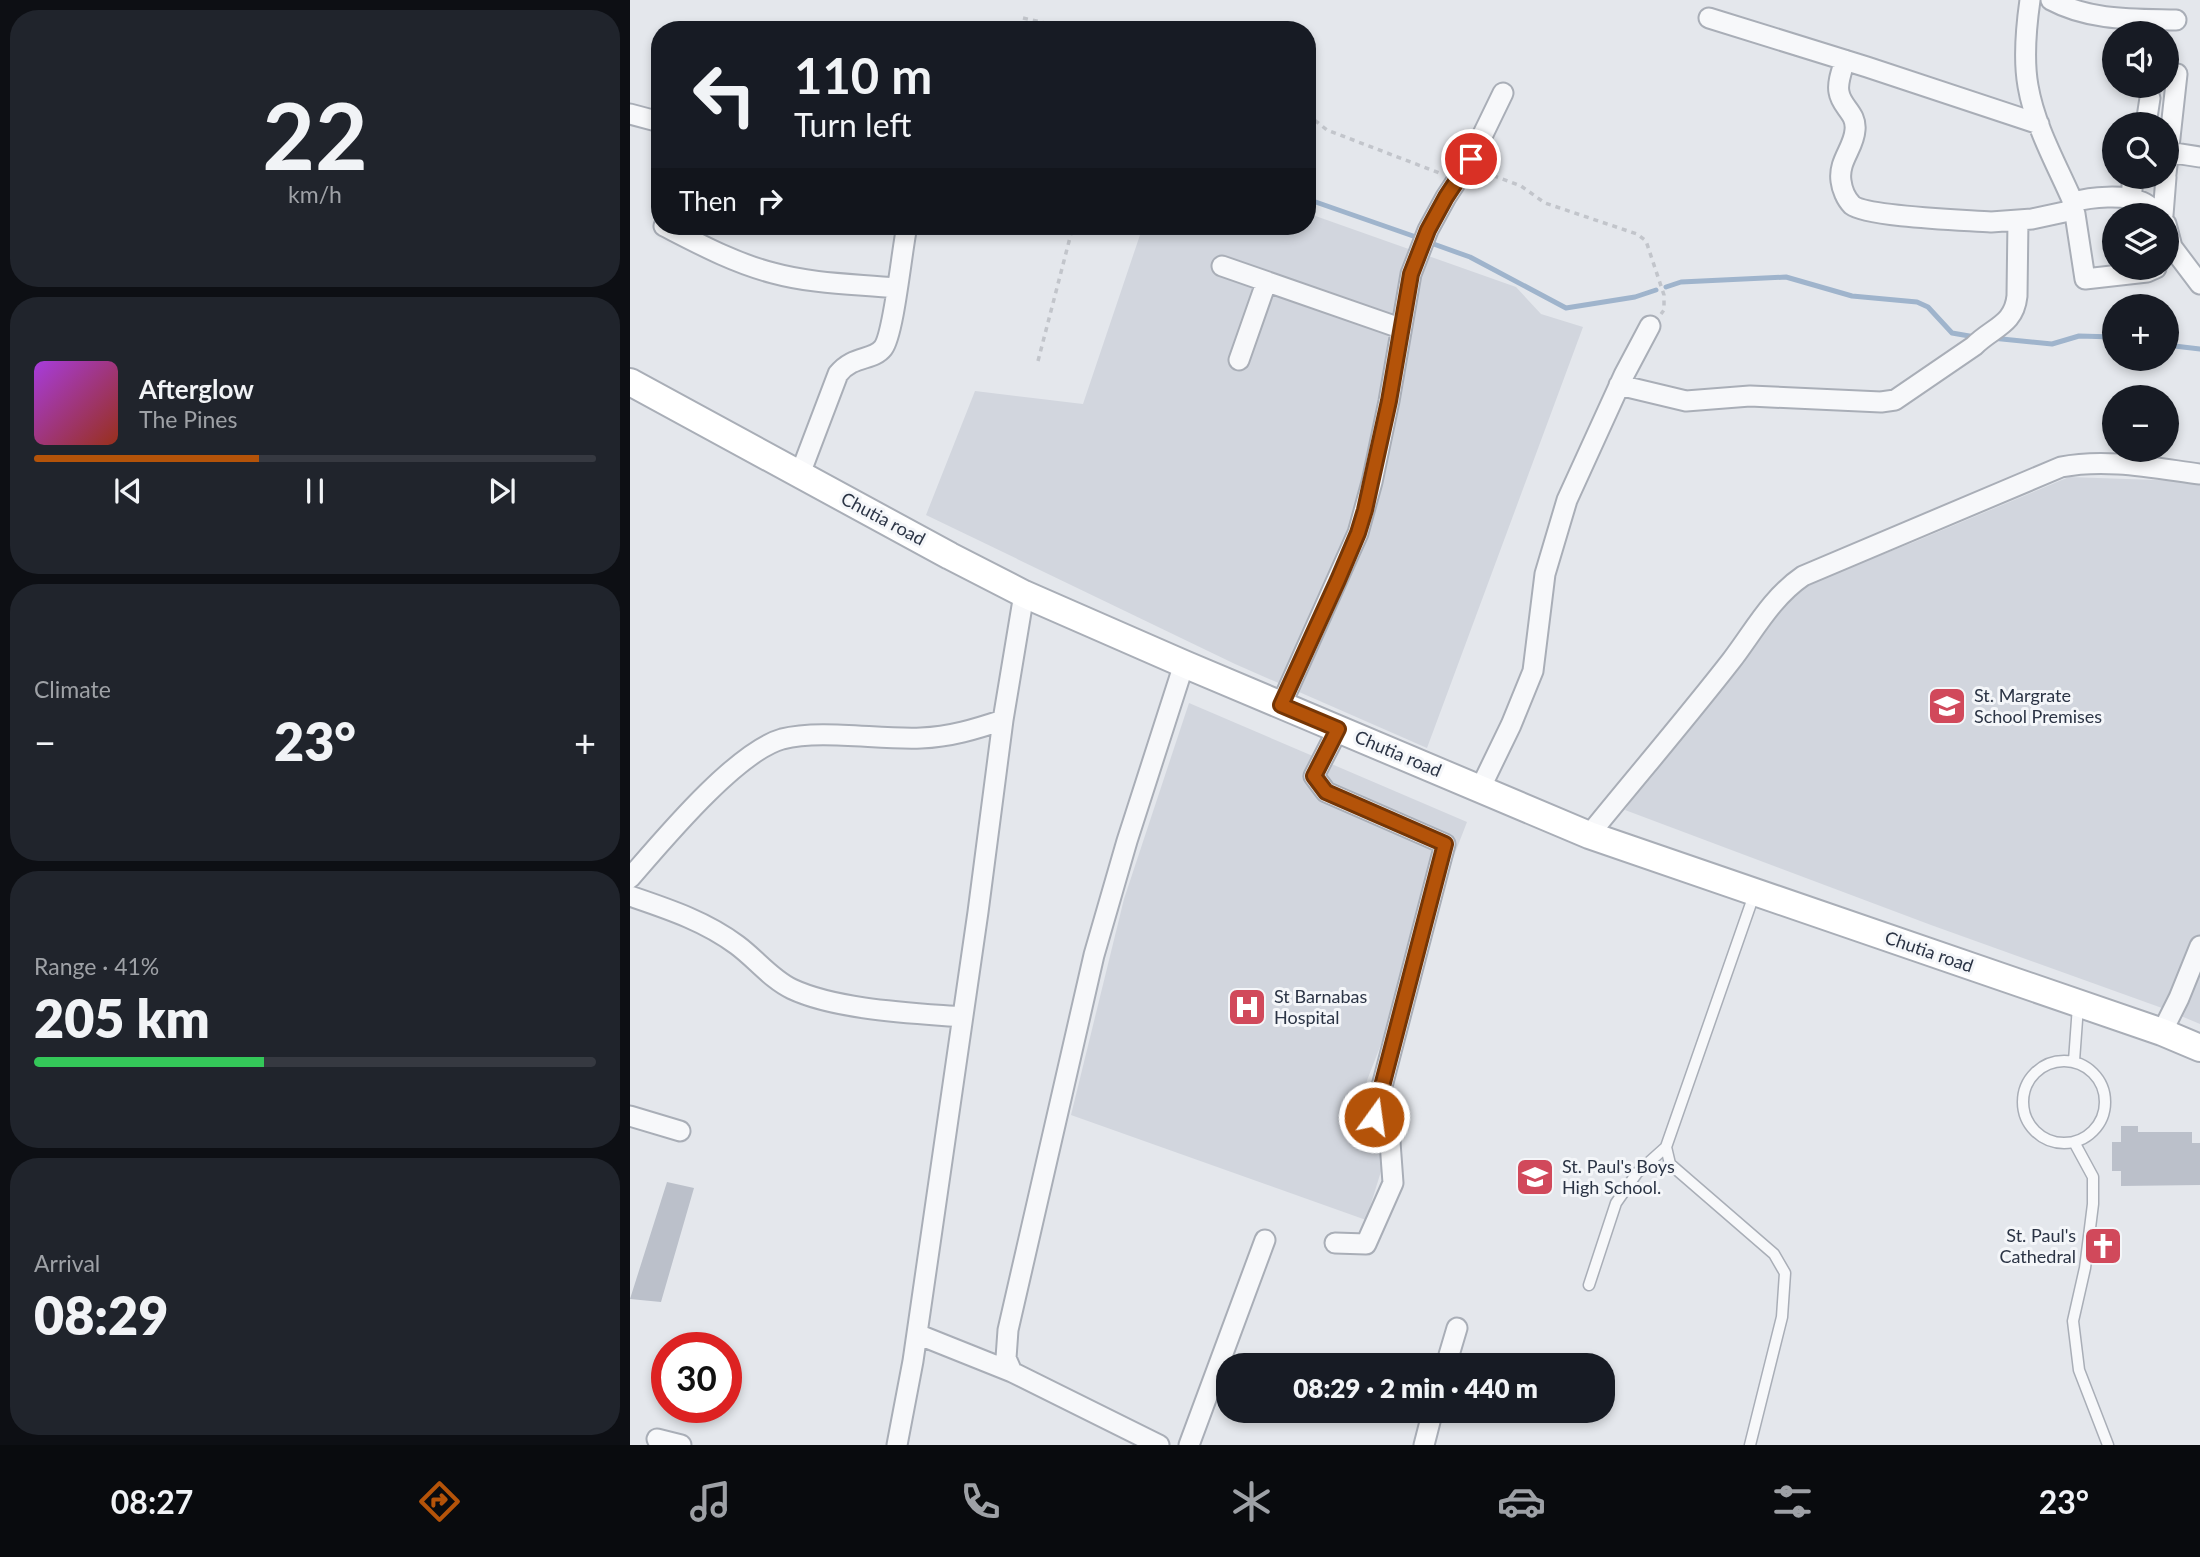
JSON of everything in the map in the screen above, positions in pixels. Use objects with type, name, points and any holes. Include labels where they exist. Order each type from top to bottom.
[{"type":"street","points":[[2030,0],[2025,52],[2028,86],[2039,124],[2075,214],[2085,279],[2102,277]]},
{"type":"street","points":[[2051,0],[2101,17],[2176,20]]},
{"type":"street","points":[[1709,18],[2039,124]]},
{"type":"street","points":[[1844,60],[1838,90],[1843,104],[1851,111],[1855,120],[1855,132],[1841,166],[1841,180],[1845,196],[1854,206],[1875,213],[1991,222],[2018,220],[2071,207],[2085,199],[2132,199],[2144,203]]},
{"type":"street","points":[[1281,705],[1358,533],[1389,401],[1411,274],[1428,230],[1471,159],[1503,93]]},
{"type":"street","points":[[2148,112],[2150,98]]},
{"type":"street","points":[[630,114],[651,120]]},
{"type":"street","points":[[2179,154],[2200,157]]},
{"type":"street","points":[[2132,189],[2132,199]]},
{"type":"street","points":[[1619,384],[1686,401],[1750,396],[1881,402],[1895,400],[2012,317],[2016,308],[2018,220]]},
{"type":"street","points":[[682,235],[728,258],[772,273],[814,281],[897,288]]},
{"type":"street","points":[[800,474],[838,374],[846,364],[875,355],[887,340],[906,235]]},
{"type":"street","points":[[2182,259],[2200,284]]},
{"type":"street","points":[[1222,266],[1400,328]]},
{"type":"street","points":[[1239,360],[1266,282]]},
{"type":"street","points":[[1480,789],[1533,671],[1545,573],[1563,510],[1619,384],[1650,326]]},
{"type":"street","name":"Chutia road","points":[[630,383],[1024,594],[1184,664],[1589,835],[2162,1032],[2200,1048]]},
{"type":"street","points":[[1589,835],[1732,660],[1769,606],[1786,587],[1802,576],[2061,467],[2099,463],[2200,474]]},
{"type":"street","points":[[897,1445],[917,1334],[1003,720],[1024,594]]},
{"type":"street","points":[[1012,1372],[1006,1358],[1008,1330],[1094,955],[1127,841],[1184,664]]},
{"type":"street","points":[[630,878],[722,780],[755,752],[782,739],[814,736],[922,738],[964,733],[1003,720]]},
{"type":"street","points":[[1335,1243],[1366,1244],[1392,1183],[1390,1142],[1374,1117],[1445,844],[1326,792],[1314,776],[1338,729]]},
{"type":"street","points":[[630,896],[675,910],[717,931],[775,978],[803,994],[858,1006],[962,1017]]},
{"type":"street","points":[[2162,1032],[2200,946]]},
{"type":"street","points":[[630,1116],[680,1131]]},
{"type":"street","points":[[1189,1445],[1265,1240]]},
{"type":"street","points":[[1450,1353],[1457,1328]]},
{"type":"street","points":[[917,1334],[1012,1372],[1160,1445]]},
{"type":"street","points":[[1424,1445],[1430,1423]]},
{"type":"street","points":[[657,1439],[681,1445]]},
{"type":"lane","points":[[1588,1285],[1616,1203],[1637,1173],[1666,1147],[1755,892]]},
{"type":"lane","points":[[2074,1062],[2078,1003]]},
{"type":"lane","points":[[2054,1062],[2074,1062],[2083,1065],[2098,1078],[2103,1087],[2106,1107],[2099,1125],[2084,1139],[2054,1142],[2045,1139],[2030,1125],[2023,1107],[2025,1087],[2036,1071],[2054,1062]]},
{"type":"lane","points":[[2074,1142],[2093,1177],[2094,1203],[2085,1268],[2073,1321],[2079,1370],[2108,1445]]},
{"type":"lane","points":[[1666,1147],[1670,1164],[1774,1254],[1785,1273],[1782,1317],[1750,1445]]},
{"type":"path","points":[[1023,18],[1036,21]]},
{"type":"path","points":[[1316,121],[1327,130],[1461,173],[1521,186],[1545,203],[1637,234],[1646,241],[1664,295],[1664,310],[1650,326]]},
{"type":"path","points":[[1038,361],[1071,235]]},
{"type":"shaded area","points":[[1316,216],[1516,287],[1541,314],[1583,327],[1427,748],[1235,664],[926,515],[975,391],[1083,404],[1140,235],[1316,235]]},
{"type":"shaded area","name":"St. Margrate School Premises","points":[[2069,477],[2200,483],[2200,1024],[1625,810],[1762,602]]},
{"type":"shaded area","name":"St Barnabas Hospital","points":[[1189,703],[1467,822],[1349,1127],[1390,1142],[1366,1220],[1071,1115],[1124,899]]},
{"type":"building","points":[[2121,1126],[2138,1126],[2138,1132],[2192,1132],[2192,1143],[2200,1143],[2200,1185],[2121,1186],[2121,1171],[2112,1171],[2112,1142],[2121,1142]]},
{"type":"building","points":[[667,1182],[694,1188],[661,1302],[630,1299]]},
{"type":"waterway","points":[[1316,202],[1416,237]]},
{"type":"waterway","points":[[1428,242],[1470,257],[1566,308],[1635,297],[1656,290]]},
{"type":"waterway","points":[[1666,287],[1681,282],[1786,277],[1852,296],[1917,302],[1928,307],[1952,333],[1975,337]]},
{"type":"waterway","points":[[1992,338],[2052,344],[2079,336],[2102,337]]},
{"type":"waterway","points":[[2179,347],[2200,349]]},
{"type":"place","name":"St. Margrate School Premises","points":[[1947,706]]},
{"type":"place","name":"St Barnabas Hospital","points":[[1247,1007]]},
{"type":"place","name":"St. Paul's Boys High School.","points":[[1535,1177]]},
{"type":"place","name":"St. Paul's Cathedral","points":[[2103,1246]]},
{"type":"route","points":[[1374,1117],[1445,844],[1326,792],[1314,776],[1338,729],[1281,705],[1338,580],[1365,510],[1389,401],[1411,274],[1428,230],[1471,159]]}]
